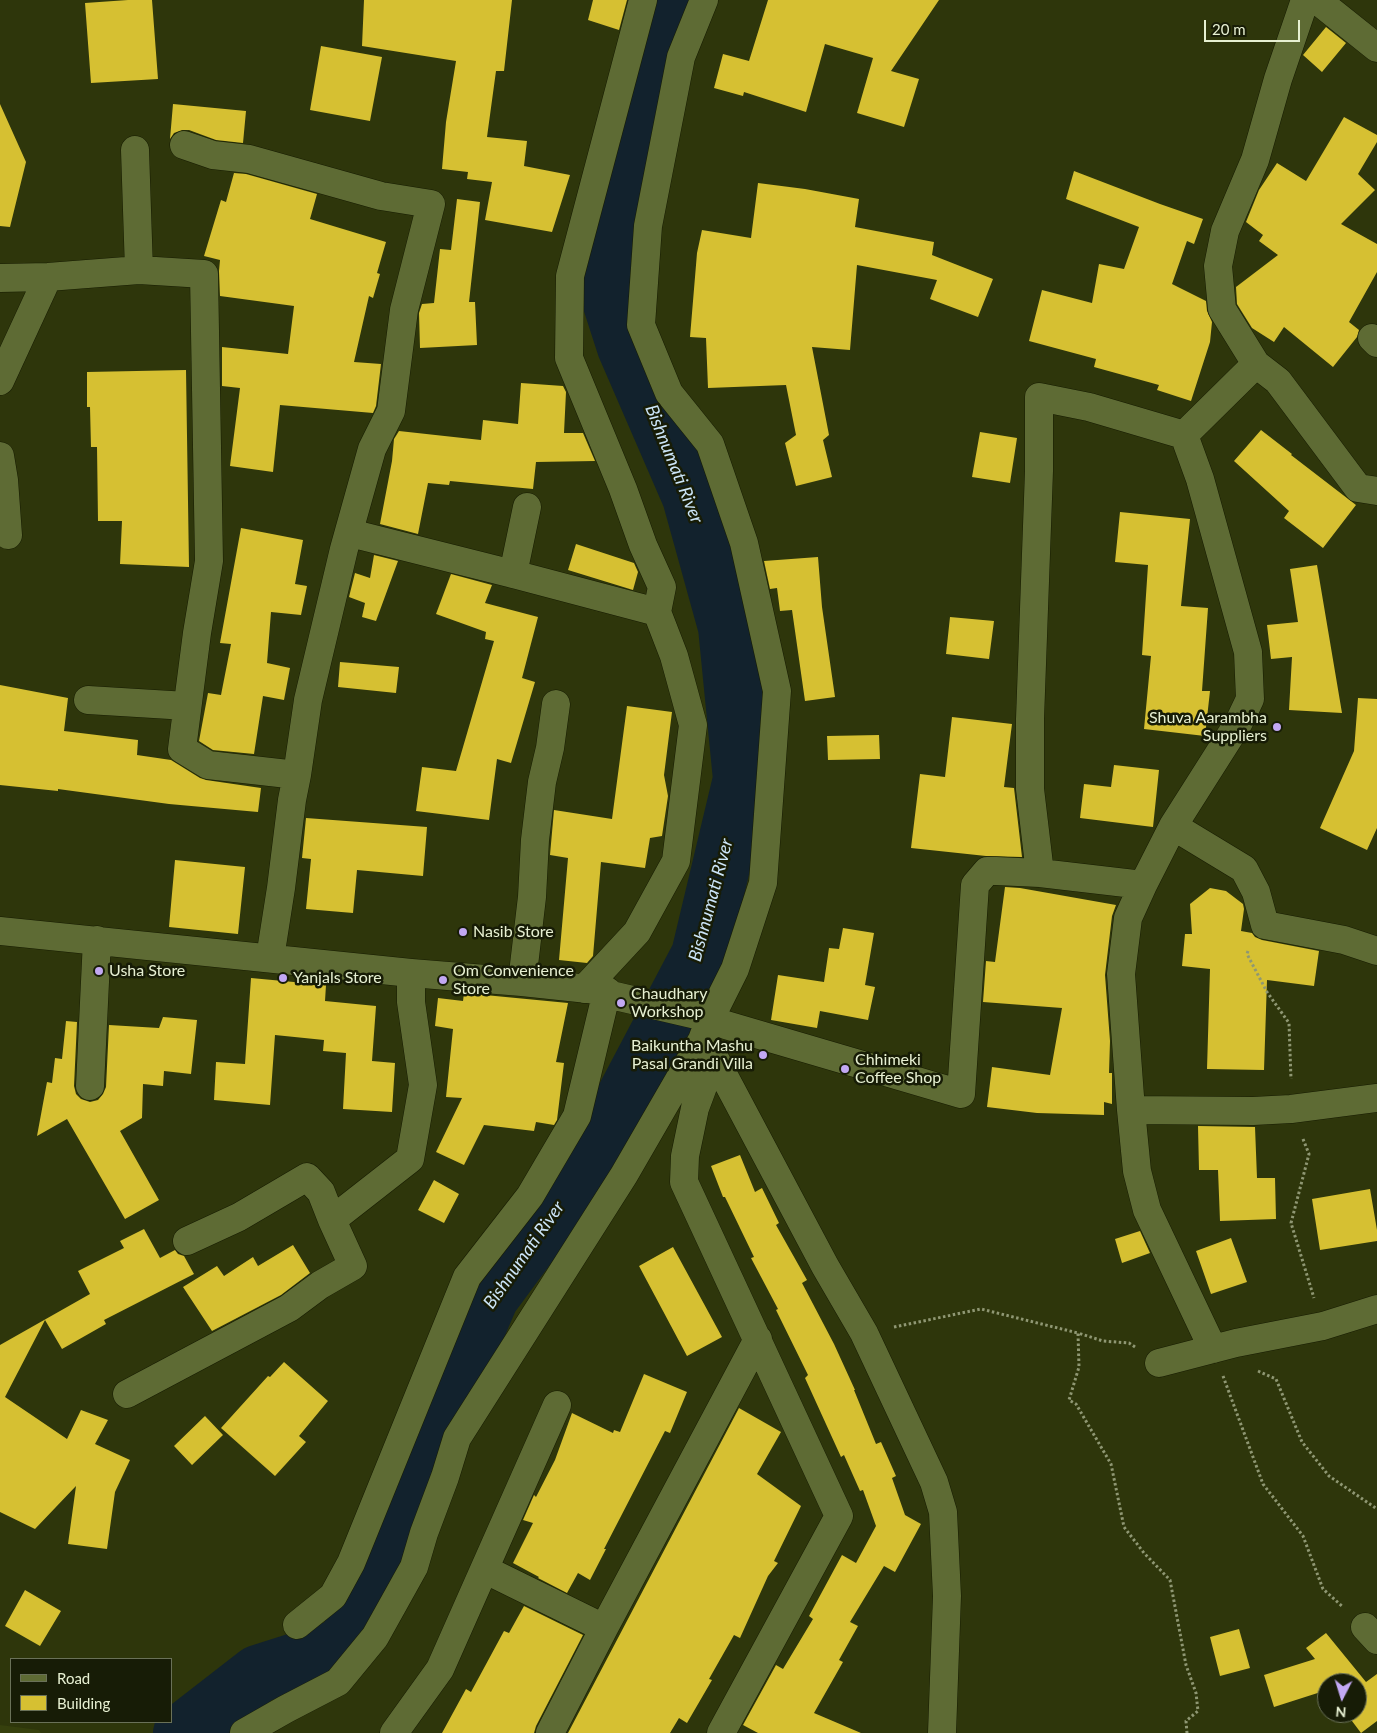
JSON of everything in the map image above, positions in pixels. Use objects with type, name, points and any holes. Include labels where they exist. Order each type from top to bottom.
[{"type":"street","points":[[297,1625],[333,1596],[352,1563],[467,1277],[530,1196],[577,1116],[601,991],[637,932],[676,861],[693,725],[674,656],[657,612],[662,587],[643,545],[623,489],[569,358],[570,276],[643,0]]},
{"type":"street","points":[[244,1733],[338,1682],[375,1637],[414,1567],[457,1438],[624,1175],[707,1033],[735,969],[763,883],[777,692],[744,543],[710,444],[669,392],[641,325],[648,226],[679,66],[681,56],[704,0]]},
{"type":"street","points":[[1305,0],[1278,79],[1255,160],[1225,232],[1218,266],[1222,309],[1256,364],[1278,380],[1358,488],[1377,491]]},
{"type":"street","points":[[1317,0],[1377,48]]},
{"type":"street","points":[[184,145],[213,155],[249,159],[381,196],[431,204],[404,310],[391,411],[372,450],[344,549],[308,700],[292,800],[282,888],[270,958]]},
{"type":"street","points":[[135,150],[139,270]]},
{"type":"street","points":[[0,278],[48,277],[139,270],[204,274],[209,562],[197,633],[182,748],[208,765],[297,775]]},
{"type":"street","points":[[0,381],[48,277]]},
{"type":"street","points":[[1184,436],[1256,364]]},
{"type":"street","points":[[1040,873],[1030,789],[1030,719],[1039,471],[1039,397],[1088,407],[1184,436]]},
{"type":"street","points":[[1184,436],[1200,479],[1248,652],[1250,699],[1238,722],[1173,826],[1143,884],[1128,918],[1121,974],[1137,1171],[1147,1210],[1224,1346]]},
{"type":"street","points":[[0,456],[4,480],[8,535]]},
{"type":"street","points":[[513,574],[527,507]]},
{"type":"street","points":[[350,533],[657,612]]},
{"type":"street","points":[[88,700],[188,706]]},
{"type":"street","points":[[522,982],[542,782],[550,748],[556,704]]},
{"type":"street","points":[[1173,826],[1244,869],[1256,892],[1265,925],[1344,940],[1377,951]]},
{"type":"street","points":[[0,931],[411,974],[522,982],[601,991],[707,1033],[882,1072],[961,1094],[975,885],[987,871],[1040,873],[1143,884]]},
{"type":"street","points":[[90,1086],[98,940]]},
{"type":"street","points":[[332,1220],[410,1158],[423,1085],[412,1002],[411,974]]},
{"type":"street","points":[[707,1033],[825,1266],[864,1333],[934,1482],[943,1512],[947,1596],[942,1733]]},
{"type":"street","points":[[707,1033],[696,1108],[685,1156],[684,1182],[839,1516],[721,1733]]},
{"type":"street","points":[[1131,1110],[1254,1111],[1291,1109],[1377,1098]]},
{"type":"street","points":[[127,1394],[289,1308],[320,1285],[353,1266],[321,1192],[307,1177],[239,1217],[187,1241]]},
{"type":"street","points":[[1159,1363],[1224,1346],[1323,1326],[1377,1309]]},
{"type":"street","points":[[550,1733],[758,1339]]},
{"type":"street","points":[[394,1733],[440,1670],[486,1570],[557,1405]]},
{"type":"street","points":[[486,1570],[604,1628]]},
{"type":"path","points":[[864,1333],[981,1309],[1078,1332],[1103,1341],[1129,1343],[1159,1363]]},
{"type":"path","points":[[1078,1332],[1079,1367],[1069,1400],[1076,1404],[1111,1464],[1124,1526],[1144,1554],[1170,1580],[1186,1665],[1196,1693],[1198,1711],[1186,1721],[1186,1733]]},
{"type":"path","points":[[1224,1346],[1239,1351],[1257,1371],[1276,1379],[1302,1442],[1329,1476],[1377,1509]]},
{"type":"path","points":[[1224,1346],[1263,1484],[1303,1536],[1323,1589],[1371,1634]]},
{"type":"shaded area","points":[[0,1725],[39,1730],[41,1733],[0,1733]]},
{"type":"building","points":[[152,0],[158,79],[91,83],[85,3]]},
{"type":"building","points":[[364,0],[512,0],[504,71],[496,71],[487,137],[527,141],[524,166],[570,175],[552,232],[485,220],[492,182],[467,179],[468,172],[442,169],[446,122],[456,61],[362,46]]},
{"type":"building","points":[[593,0],[627,0],[619,30],[588,20]]},
{"type":"building","points":[[768,0],[939,0],[891,71],[919,79],[904,127],[857,113],[873,58],[825,44],[806,112],[744,92],[743,96],[714,88],[723,54],[749,61]]},
{"type":"building","points":[[1326,27],[1346,43],[1322,72],[1303,55]]},
{"type":"building","points":[[321,46],[382,57],[370,121],[310,110]]},
{"type":"building","points":[[0,104],[26,162],[10,227],[0,226]]},
{"type":"building","points":[[173,104],[246,111],[243,143],[216,140],[189,130],[174,133],[170,139]]},
{"type":"building","points":[[1344,117],[1377,135],[1377,142],[1358,174],[1375,190],[1341,224],[1377,244],[1377,272],[1349,322],[1359,330],[1357,337],[1333,367],[1284,327],[1274,342],[1252,328],[1237,304],[1236,287],[1278,255],[1259,241],[1263,235],[1246,222],[1259,190],[1277,163],[1306,181]]},
{"type":"building","points":[[1074,171],[1203,219],[1194,244],[1187,241],[1172,284],[1206,301],[1207,311],[1212,322],[1210,342],[1191,401],[1157,390],[1159,385],[1094,367],[1096,359],[1029,341],[1042,290],[1092,303],[1099,264],[1124,269],[1139,227],[1066,199]]},
{"type":"building","points":[[234,173],[246,174],[317,194],[310,219],[386,242],[377,273],[380,274],[373,298],[369,296],[354,362],[381,364],[376,406],[373,413],[280,405],[273,472],[230,466],[240,388],[222,386],[222,347],[288,354],[294,306],[220,296],[220,260],[204,256],[221,200],[226,202]]},
{"type":"building","points":[[758,183],[859,199],[855,227],[934,242],[932,255],[993,279],[978,317],[930,299],[937,280],[857,265],[850,350],[812,347],[829,435],[823,440],[832,477],[796,486],[785,443],[796,435],[786,385],[708,388],[706,338],[690,337],[697,253],[702,230],[751,238]]},
{"type":"building","points":[[457,199],[480,202],[469,302],[475,302],[477,345],[420,348],[419,313],[422,304],[434,303],[440,249],[451,250]]},
{"type":"building","points":[[186,370],[189,567],[120,564],[122,521],[98,521],[97,447],[91,447],[90,407],[87,407],[87,372]]},
{"type":"building","points":[[521,383],[563,386],[566,392],[564,433],[583,433],[595,461],[536,462],[533,489],[450,481],[449,485],[428,483],[418,534],[380,524],[392,461],[394,439],[399,431],[481,440],[483,420],[518,424]]},
{"type":"building","points":[[1261,430],[1356,505],[1323,548],[1284,518],[1289,511],[1234,461]]},
{"type":"building","points":[[980,432],[1017,438],[1010,483],[972,477]]},
{"type":"building","points":[[1120,512],[1190,519],[1181,606],[1208,608],[1202,691],[1210,691],[1205,736],[1144,729],[1151,656],[1142,655],[1148,565],[1115,562]]},
{"type":"building","points":[[241,528],[303,540],[295,584],[307,586],[301,615],[271,612],[267,663],[290,668],[284,700],[263,696],[254,754],[213,750],[199,741],[208,693],[221,695],[231,644],[220,643]]},
{"type":"building","points":[[576,544],[634,563],[638,572],[633,590],[568,570]]},
{"type":"building","points":[[374,555],[398,561],[376,621],[362,617],[365,603],[349,597],[355,573],[370,578]]},
{"type":"building","points":[[818,557],[822,607],[835,697],[805,701],[792,610],[780,611],[777,588],[770,589],[764,561]]},
{"type":"building","points":[[1317,565],[1342,713],[1289,710],[1292,657],[1271,659],[1267,625],[1298,622],[1290,569]]},
{"type":"building","points":[[451,574],[492,585],[485,603],[538,617],[522,678],[535,682],[511,763],[497,759],[489,820],[416,811],[422,767],[456,771],[494,641],[485,639],[486,632],[436,614]]},
{"type":"building","points":[[950,617],[994,621],[989,659],[946,654]]},
{"type":"building","points":[[340,662],[399,667],[396,693],[338,687]]},
{"type":"building","points":[[0,685],[68,698],[64,731],[138,740],[137,755],[171,760],[206,780],[261,788],[258,812],[169,804],[58,789],[58,791],[0,785]]},
{"type":"building","points":[[1358,698],[1377,699],[1377,828],[1367,850],[1320,828],[1354,751]]},
{"type":"building","points":[[627,706],[672,712],[664,775],[668,796],[662,836],[650,838],[645,868],[601,862],[593,956],[587,963],[559,960],[568,858],[550,855],[554,810],[612,819]]},
{"type":"building","points":[[952,717],[1012,724],[1004,787],[1014,788],[1022,857],[986,856],[911,848],[920,774],[945,777]]},
{"type":"building","points":[[879,735],[880,759],[828,760],[827,736]]},
{"type":"building","points":[[1114,765],[1159,770],[1153,827],[1080,818],[1084,784],[1111,787]]},
{"type":"building","points":[[306,818],[427,827],[423,876],[357,870],[353,913],[306,909],[311,859],[302,858]]},
{"type":"building","points":[[175,860],[245,867],[238,934],[169,927]]},
{"type":"building","points":[[1005,887],[1116,905],[1112,916],[1105,975],[1110,1041],[1109,1073],[1112,1073],[1112,1104],[1104,1102],[1104,1115],[1037,1113],[987,1107],[992,1067],[1050,1075],[1062,1008],[983,1002],[986,961],[995,962]]},
{"type":"building","points":[[1210,888],[1226,891],[1243,904],[1241,931],[1252,933],[1255,937],[1262,940],[1319,951],[1314,986],[1267,980],[1264,1070],[1207,1069],[1210,969],[1182,966],[1185,934],[1192,934],[1190,904]]},
{"type":"building","points":[[843,928],[874,933],[865,985],[875,987],[868,1020],[820,1011],[817,1028],[771,1020],[778,975],[824,982],[829,948],[839,949]]},
{"type":"building","points":[[251,978],[326,985],[325,1001],[376,1006],[372,1061],[395,1063],[392,1112],[343,1109],[346,1053],[323,1051],[324,1040],[275,1035],[270,1105],[214,1100],[216,1062],[245,1064]]},
{"type":"building","points":[[464,993],[568,1003],[556,1062],[564,1063],[557,1120],[554,1125],[536,1122],[534,1131],[484,1125],[464,1165],[436,1152],[462,1098],[446,1097],[453,1029],[435,1026],[438,998],[463,1001]]},
{"type":"building","points":[[163,1017],[197,1020],[191,1074],[164,1071],[163,1086],[143,1084],[142,1118],[120,1131],[159,1200],[125,1219],[67,1119],[37,1136],[47,1082],[52,1083],[55,1058],[62,1059],[66,1021],[77,1022],[74,1086],[76,1094],[81,1099],[90,1102],[98,1100],[106,1087],[109,1025],[159,1028]]},
{"type":"building","points":[[1198,1126],[1255,1127],[1257,1178],[1275,1178],[1276,1219],[1220,1221],[1218,1170],[1199,1170]]},
{"type":"building","points":[[740,1155],[755,1192],[762,1188],[779,1223],[776,1225],[807,1280],[802,1283],[834,1344],[855,1390],[876,1444],[881,1442],[896,1476],[892,1478],[905,1515],[921,1524],[895,1572],[884,1566],[850,1622],[858,1626],[839,1660],[843,1662],[814,1713],[861,1733],[758,1733],[743,1725],[776,1665],[783,1669],[813,1619],[809,1616],[842,1555],[856,1563],[876,1526],[863,1490],[860,1491],[844,1455],[841,1457],[805,1378],[808,1375],[776,1310],[778,1309],[751,1258],[754,1257],[725,1197],[723,1197],[711,1166]]},
{"type":"building","points":[[434,1180],[459,1194],[444,1223],[418,1210]]},
{"type":"building","points":[[1370,1189],[1377,1241],[1320,1250],[1312,1199]]},
{"type":"building","points":[[144,1229],[160,1258],[175,1250],[178,1254],[184,1256],[194,1274],[104,1320],[106,1324],[62,1349],[45,1320],[5,1397],[67,1439],[81,1410],[108,1420],[95,1444],[130,1460],[115,1492],[107,1549],[68,1544],[76,1486],[35,1529],[0,1512],[0,1345],[90,1294],[78,1271],[124,1248],[120,1241]]},
{"type":"building","points":[[1140,1231],[1150,1253],[1122,1263],[1115,1239]]},
{"type":"building","points":[[1231,1238],[1247,1282],[1211,1294],[1196,1251]]},
{"type":"building","points":[[293,1245],[310,1273],[281,1295],[212,1331],[183,1287],[217,1266],[224,1276],[253,1257],[258,1266]]},
{"type":"building","points":[[673,1247],[722,1337],[687,1356],[639,1266]]},
{"type":"building","points":[[284,1362],[328,1401],[299,1436],[306,1442],[275,1476],[221,1428],[268,1376],[270,1377]]},
{"type":"building","points":[[644,1374],[687,1392],[670,1433],[665,1431],[590,1580],[578,1573],[567,1593],[513,1563],[533,1523],[523,1520],[534,1495],[536,1497],[555,1460],[572,1413],[613,1433],[614,1430],[620,1432]]},
{"type":"building","points":[[739,1408],[781,1432],[757,1474],[801,1506],[774,1561],[778,1563],[768,1576],[740,1638],[734,1635],[709,1679],[712,1680],[687,1723],[679,1718],[670,1733],[568,1733]]},
{"type":"building","points":[[205,1416],[223,1435],[192,1465],[174,1446]]},
{"type":"building","points":[[25,1590],[61,1611],[40,1646],[5,1626]]},
{"type":"building","points":[[524,1606],[583,1635],[534,1733],[442,1733],[466,1689],[471,1692],[504,1631],[509,1633]]},
{"type":"building","points":[[1239,1629],[1250,1668],[1220,1676],[1210,1637]]},
{"type":"building","points":[[1326,1633],[1359,1673],[1317,1673],[1317,1693],[1274,1707],[1264,1675],[1315,1659],[1306,1648]]},
{"type":"building","points":[[1377,1674],[1377,1721],[1361,1733],[1354,1723],[1367,1723],[1367,1681]]},
{"type":"waterway","name":"Bishnumati River","points":[[182,1733],[258,1674],[346,1646],[412,1478],[490,1297],[593,1158],[700,955],[742,779],[727,627],[691,497],[626,347],[605,282],[671,0]]},
{"type":"place","name":"Shuva Aarambha Suppliers","points":[[1277,727]]},
{"type":"place","name":"Nasib Store","points":[[463,932]]},
{"type":"place","name":"Usha Store","points":[[99,971]]},
{"type":"place","name":"Yanjals Store","points":[[283,978]]},
{"type":"place","name":"Om Convenience Store","points":[[443,980]]},
{"type":"place","name":"Chaudhary Workshop","points":[[621,1003]]},
{"type":"place","name":"Baikuntha Mashu Pasal Grandi Villa","points":[[763,1055]]},
{"type":"place","name":"Chhimeki Coffee Shop","points":[[845,1069]]}]
